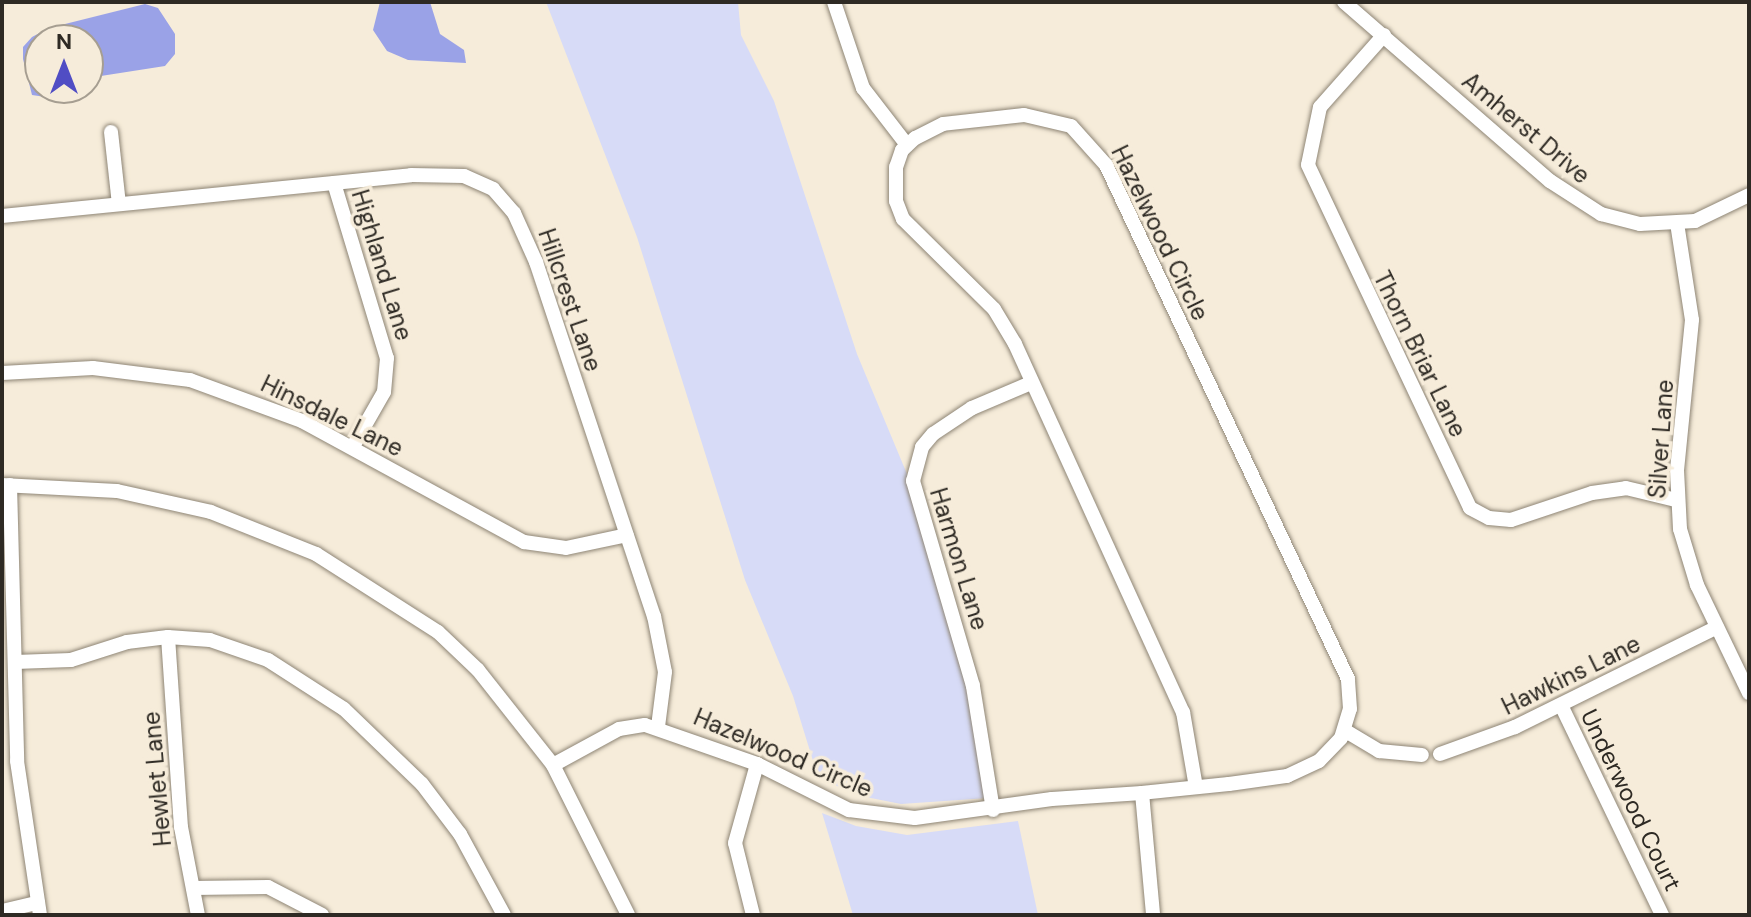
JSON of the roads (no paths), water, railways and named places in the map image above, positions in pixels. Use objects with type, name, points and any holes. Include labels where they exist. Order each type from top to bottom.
[{"type":"street","points":[[834,2],[863,88],[907,145],[894,184],[903,219],[994,309],[1183,712],[1196,787]]},
{"type":"street","name":"Amherst Drive","points":[[1344,2],[1582,203],[1621,221],[1677,223],[1719,213],[1749,195]]},
{"type":"street","name":"Thorn Briar Lane","points":[[1384,35],[1320,107],[1308,165],[1470,508],[1489,518],[1511,520],[1592,493],[1626,488],[1676,500]]},
{"type":"street","name":"Hazelwood Circle","points":[[553,765],[619,729],[658,727],[757,764],[868,815],[915,818],[993,810],[1052,799],[1196,787],[1304,770],[1331,750],[1344,730],[1352,696],[1348,679],[1097,149],[1071,126],[1024,115],[943,124],[907,145]]},
{"type":"street","points":[[111,132],[119,204]]},
{"type":"street","name":"Hillcrest Lane","points":[[2,216],[447,174],[479,180],[505,200],[536,262],[627,535],[663,655],[658,727]]},
{"type":"street","name":"Highland Lane","points":[[334,183],[387,358],[384,392],[352,448]]},
{"type":"street","name":"Silver Lane","points":[[1677,223],[1692,320],[1676,500],[1685,551],[1749,693]]},
{"type":"street","name":"Hinsdale Lane","points":[[2,373],[93,368],[171,376],[265,405],[352,448],[524,542],[566,548],[627,535]]},
{"type":"street","name":"Harmon Lane","points":[[993,810],[973,686],[913,481],[915,463],[933,434],[972,408],[1031,383]]},
{"type":"street","points":[[2,911],[39,909],[10,753],[15,662],[8,606],[6,485],[84,487],[177,503],[245,523],[316,554],[461,651],[553,765],[628,915]]},
{"type":"street","name":"Hawkins Lane","points":[[1440,754],[1561,705],[1717,627]]},
{"type":"street","points":[[15,662],[71,660],[127,642],[168,637],[210,640],[268,660],[353,716],[448,817],[504,915]]},
{"type":"street","name":"Hewlet Lane","points":[[168,637],[181,827],[198,915]]},
{"type":"street","name":"Underwood Court","points":[[1561,705],[1662,915]]},
{"type":"street","points":[[1344,730],[1379,751],[1422,755]]},
{"type":"street","points":[[753,915],[735,843],[757,764]]},
{"type":"street","points":[[1142,793],[1153,915]]},
{"type":"street","points":[[193,888],[268,887],[322,915]]},
{"type":"water","points":[[380,2],[430,2],[440,34],[464,50],[466,63],[408,60],[387,51],[373,30]]},
{"type":"water","points":[[145,4],[158,8],[175,34],[175,54],[165,66],[104,76],[104,24],[65,24]]}]
